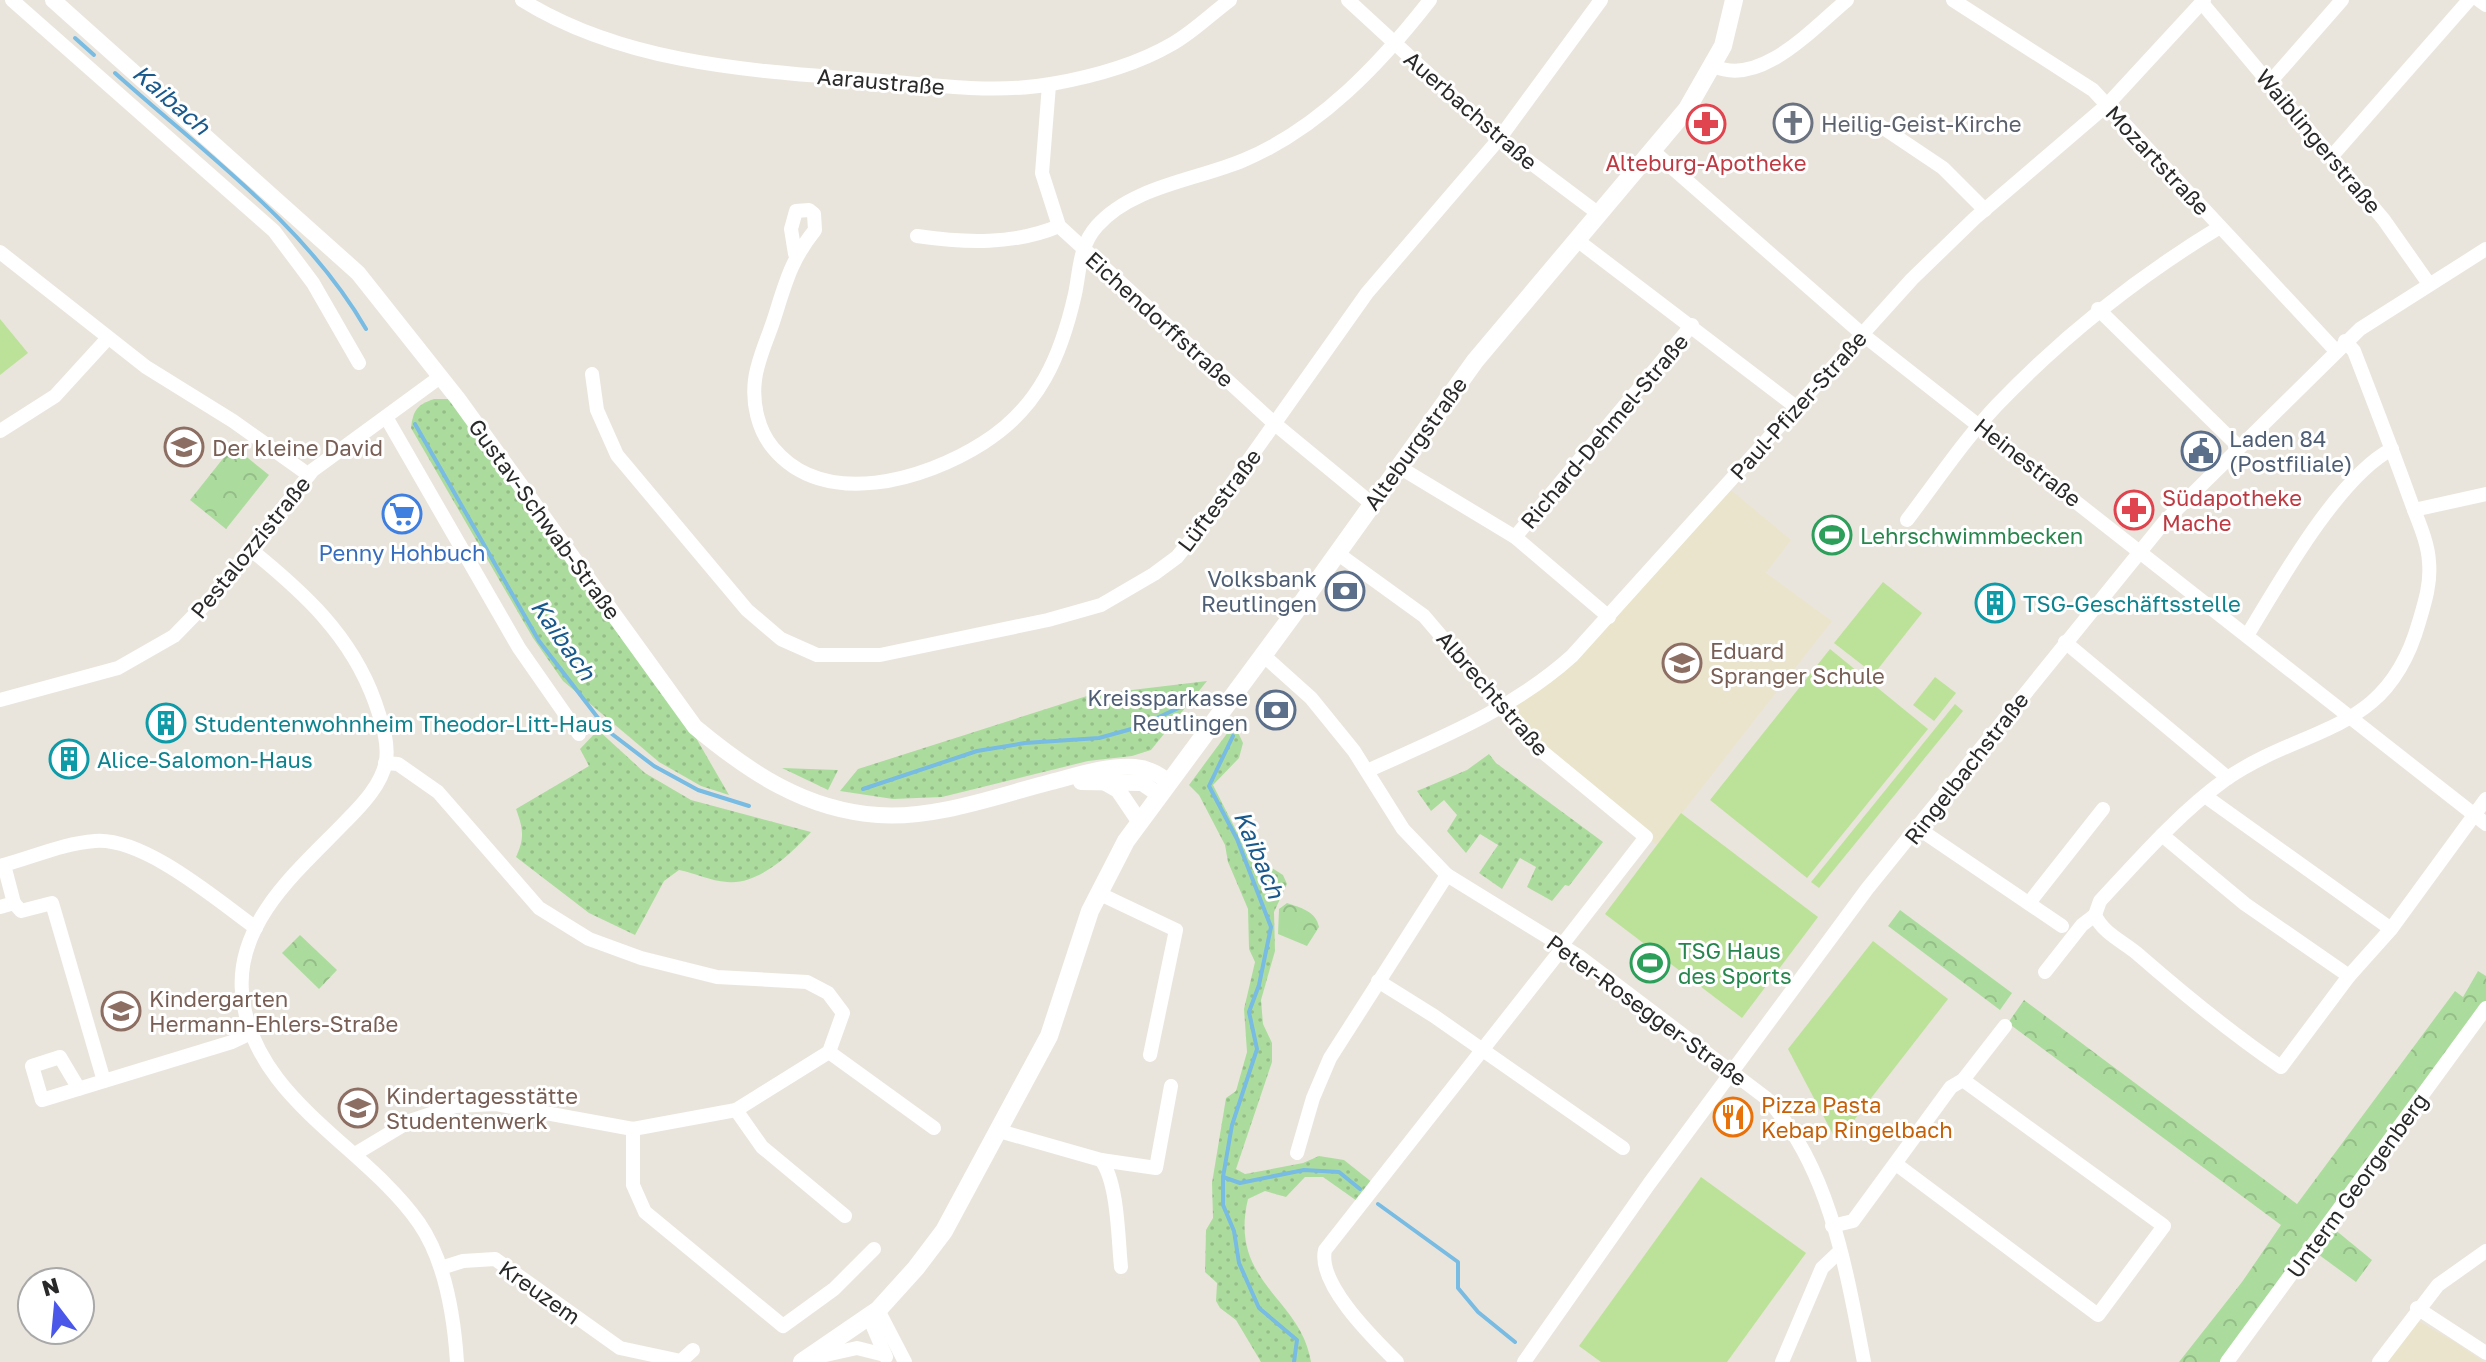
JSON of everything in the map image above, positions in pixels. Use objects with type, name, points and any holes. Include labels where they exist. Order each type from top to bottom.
[{"type":"main road","name":"Alteburgstraße","points":[[803,1362],[873,1313],[916,1268],[944,1231],[1057,1018],[1098,893],[1139,821],[1485,347],[1687,109],[1714,66],[1727,38],[1734,0]]},
{"type":"street","points":[[12,0],[274,231],[313,283],[359,363]]},
{"type":"street","name":"Gustav-Schwab-Straße","points":[[53,0],[358,273],[440,377],[695,727],[743,768],[781,789],[828,806],[878,815],[943,808],[1051,782],[1132,767],[1150,770],[1163,787]]},
{"type":"street","name":"Aaraustraße","points":[[522,0],[553,20],[612,41],[717,66],[971,88],[1049,85],[1113,69],[1172,44],[1230,0]]},
{"type":"street","name":"Auerbachstraße","points":[[1348,0],[1499,139],[1599,214]]},
{"type":"street","points":[[795,254],[755,379],[755,410],[766,440],[783,460],[805,475],[832,483],[871,483],[946,463],[983,443],[1012,422],[1037,395],[1061,348],[1082,249],[1097,226],[1123,205],[1247,159],[1305,126],[1395,45],[1430,0]]},
{"type":"street","name":"Lüftestraße","points":[[592,374],[597,410],[617,455],[747,610],[781,639],[817,655],[896,652],[1048,620],[1101,605],[1129,591],[1177,557],[1367,293],[1499,139],[1601,0]]},
{"type":"street","points":[[1714,66],[1731,73],[1757,69],[1847,0]]},
{"type":"street","name":"Mozartstraße","points":[[1953,0],[2080,80],[2220,227],[2341,346],[2354,351],[2414,510],[2427,550],[2430,571],[2415,639],[2394,678],[2354,717],[2228,778],[2205,796],[2162,835],[2100,901],[2095,915],[2082,925],[2045,972]]},
{"type":"street","points":[[2270,82],[2342,0]]},
{"type":"street","points":[[2332,156],[2469,0]]},
{"type":"street","points":[[2479,0],[2486,5]]},
{"type":"street","name":"Paul-Pfizer-Straße","points":[[1367,771],[1502,709],[1556,670],[1609,617],[1912,279],[1985,210],[2107,105],[2203,1]]},
{"type":"street","name":"Waiblingerstraße","points":[[2203,1],[2399,238],[2429,284]]},
{"type":"street","points":[[95,72],[112,51]]},
{"type":"street","name":"Eichendorffstraße","points":[[1049,85],[1042,173],[1059,226],[1275,424],[1372,504]]},
{"type":"street","points":[[1879,125],[1943,168],[1985,210]]},
{"type":"street","name":"Heinestraße","points":[[1653,151],[1862,334],[2354,717],[2486,824]]},
{"type":"street","points":[[917,236],[1005,240],[1039,235],[1059,226]]},
{"type":"street","points":[[1907,520],[1996,407],[2098,309],[2152,268],[2220,227]]},
{"type":"street","points":[[1577,240],[1796,407]]},
{"type":"street","name":"Ringelbachstraße","points":[[1524,1362],[1730,1073],[1867,889],[1919,829],[2141,550],[2341,346],[2382,312],[2486,249]]},
{"type":"street","points":[[0,252],[168,383],[233,421],[309,475]]},
{"type":"street","points":[[2098,309],[2239,447]]},
{"type":"street","name":"Richard-Dehmel-Straße","points":[[1515,537],[1692,325]]},
{"type":"street","points":[[0,431],[55,396],[108,338]]},
{"type":"street","name":"Pestalozzistraße","points":[[0,700],[102,674],[153,651],[195,618],[309,475],[440,377]]},
{"type":"street","points":[[386,417],[519,648],[579,734]]},
{"type":"street","points":[[2248,634],[2311,535],[2360,476],[2392,449]]},
{"type":"street","points":[[1399,467],[1515,537],[1609,617]]},
{"type":"street","points":[[2414,510],[2486,494]]},
{"type":"street","points":[[250,549],[312,601],[349,649],[370,687],[381,721],[385,763],[362,803],[281,889],[256,928],[248,947],[241,988],[251,1033],[294,1097],[410,1211],[441,1268],[458,1361]]},
{"type":"street","name":"Albrechtstraße","points":[[1337,553],[1424,616],[1502,709],[1555,764],[1646,837],[1563,946]]},
{"type":"street","points":[[2065,642],[2228,778]]},
{"type":"street","name":"Peter-Rosegger-Straße","points":[[1263,655],[1302,687],[1367,771],[1397,821],[1447,875],[1563,946],[1766,1098],[1784,1118],[1817,1181],[1832,1226],[1864,1362]]},
{"type":"street","points":[[355,1154],[410,1121],[455,1106],[496,1104],[633,1129],[736,1110],[829,1052],[843,1013],[828,993],[807,982],[717,977],[641,958],[589,939],[539,908],[438,792],[398,764],[385,763]]},
{"type":"street","name":"Gustav-Schwab-Straße","points":[[1051,782],[1142,783],[1163,787]]},
{"type":"street","points":[[1102,782],[1118,790],[1139,821]]},
{"type":"street","points":[[2205,796],[2391,929]]},
{"type":"street","points":[[2095,915],[2105,929],[2139,954],[2179,993],[2281,1067],[2349,976],[2391,929],[2486,799]]},
{"type":"street","points":[[2029,903],[2103,809]]},
{"type":"street","points":[[1919,829],[2062,926]]},
{"type":"street","points":[[2162,835],[2245,904],[2349,976]]},
{"type":"street","points":[[104,1081],[52,903],[21,911],[7,905],[2,865],[88,842],[117,843],[148,856],[256,928]]},
{"type":"street","points":[[1297,1153],[1320,1076],[1447,875]]},
{"type":"street","points":[[1098,893],[1176,930],[1150,1055]]},
{"type":"street","points":[[1397,1362],[1372,1337],[1329,1279],[1324,1268],[1325,1250],[1445,1094],[1485,1052],[1563,946]]},
{"type":"street","points":[[1378,981],[1623,1148]]},
{"type":"street","name":"Unterm Georgenberg","points":[[2227,1362],[2486,1008]]},
{"type":"street","points":[[1832,1226],[1853,1221],[1951,1087],[1963,1080],[2005,1026]]},
{"type":"street","points":[[79,1089],[251,1033]]},
{"type":"street","points":[[829,1052],[934,1128]]},
{"type":"street","points":[[1896,1164],[2098,1315],[2164,1226],[1963,1080]]},
{"type":"street","points":[[999,1131],[1101,1160],[1156,1168],[1171,1086]]},
{"type":"street","points":[[736,1110],[762,1147],[845,1216]]},
{"type":"street","points":[[633,1129],[633,1185],[645,1212],[783,1326],[834,1289],[874,1249]]},
{"type":"street","points":[[1101,1160],[1106,1166],[1114,1204],[1121,1267]]},
{"type":"street","points":[[1782,1362],[1822,1268],[1840,1251]]},
{"type":"street","points":[[2379,1362],[2417,1308],[2438,1285],[2486,1251]]},
{"type":"street","name":"Kreuzem","points":[[441,1268],[463,1261],[495,1259],[601,1335],[633,1352],[681,1361],[693,1350]]},
{"type":"street","points":[[2417,1308],[2486,1353]]},
{"type":"street","points":[[873,1313],[887,1359]]},
{"type":"street","points":[[873,1313],[905,1362]]},
{"type":"street","points":[[803,1362],[851,1348],[887,1359]]},
{"type":"shaded area","name":"Eduard Spranger Schule","points":[[1726,486],[1791,540],[1766,573],[1832,621],[1657,845],[1555,764],[1502,709],[1540,684]]},
{"type":"shaded area","points":[[2420,1322],[2484,1362],[2382,1362],[2411,1324]]},
{"type":"green space","points":[[0,319],[28,353],[0,375]]},
{"type":"green space","points":[[434,399],[449,399],[692,731],[729,795],[701,786],[659,762],[563,681],[533,638],[411,428],[417,409]]},
{"type":"green space","points":[[233,446],[269,475],[226,529],[190,500]]},
{"type":"green space","points":[[1883,582],[1922,613],[1874,674],[1834,643]]},
{"type":"green space","points":[[1830,649],[1928,729],[1807,878],[1710,800]]},
{"type":"green space","points":[[1935,677],[1956,693],[1934,721],[1913,705]]},
{"type":"green space","points":[[1207,681],[1151,750],[1132,756],[1088,761],[942,797],[893,799],[840,791],[858,769],[1090,695]]},
{"type":"green space","points":[[1955,704],[1963,711],[1819,888],[1811,882]]},
{"type":"green space","points":[[1234,724],[1243,743],[1239,758],[1213,785],[1247,852],[1283,875],[1287,884],[1274,912],[1275,951],[1261,1000],[1263,1024],[1272,1043],[1272,1062],[1236,1169],[1245,1174],[1303,1163],[1319,1156],[1344,1160],[1373,1183],[1357,1201],[1323,1177],[1305,1177],[1286,1197],[1265,1191],[1248,1199],[1245,1227],[1248,1251],[1268,1288],[1305,1340],[1311,1362],[1261,1362],[1236,1320],[1220,1308],[1216,1301],[1217,1283],[1205,1272],[1206,1230],[1213,1218],[1212,1183],[1226,1098],[1236,1091],[1247,1052],[1244,1009],[1255,962],[1249,949],[1248,909],[1228,862],[1225,845],[1199,795],[1189,785]]},
{"type":"green space","points":[[598,730],[645,773],[691,800],[811,832],[785,858],[751,879],[721,881],[679,870],[664,881],[635,935],[589,913],[516,857],[522,833],[516,809],[589,766],[580,749]]},
{"type":"green space","points":[[1489,754],[1496,763],[1603,842],[1569,886],[1565,885],[1552,901],[1527,887],[1536,867],[1520,858],[1502,889],[1479,873],[1498,845],[1480,834],[1466,853],[1447,831],[1457,815],[1444,800],[1431,811],[1417,791],[1467,770]]},
{"type":"green space","points":[[782,768],[838,770],[828,790]]},
{"type":"green space","points":[[1681,813],[1818,917],[1742,1018],[1605,914]]},
{"type":"green space","points":[[1287,903],[1315,917],[1319,927],[1307,946],[1278,934],[1279,909]]},
{"type":"green space","points":[[1900,910],[2012,993],[2000,1010],[1888,926]]},
{"type":"green space","points":[[300,935],[337,970],[319,989],[282,953]]},
{"type":"green space","points":[[1873,941],[1948,999],[1837,1142],[1788,1049]]},
{"type":"green space","points":[[2478,971],[2486,976],[2486,1008],[2328,1224],[2372,1260],[2356,1282],[2311,1249],[2227,1362],[2179,1362],[2242,1282],[2281,1225],[2008,1023],[2024,1000],[2297,1204],[2455,991],[2463,997]]},
{"type":"green space","points":[[1701,1177],[1806,1253],[1727,1362],[1601,1362],[1579,1346]]},
{"type":"waterway","name":"Kaibach","points":[[75,38],[94,55]]},
{"type":"waterway","name":"Kaibach","points":[[115,73],[283,223],[342,291],[366,329]]},
{"type":"waterway","name":"Kaibach","points":[[415,424],[539,641],[608,731],[654,766],[698,790],[749,806]]},
{"type":"waterway","name":"Kaibach","points":[[863,789],[977,751],[1025,743],[1099,738],[1135,728],[1185,705]]},
{"type":"waterway","name":"Kaibach","points":[[1233,736],[1209,786],[1237,839],[1271,927],[1259,985],[1249,1012],[1257,1049],[1232,1125],[1223,1177],[1223,1205],[1234,1231],[1239,1263],[1259,1308],[1297,1340],[1294,1362]]},
{"type":"waterway","name":"Kaibach","points":[[1223,1177],[1240,1183],[1304,1170],[1339,1172],[1360,1189]]},
{"type":"waterway","name":"Kaibach","points":[[1378,1204],[1458,1262],[1458,1288],[1478,1312],[1515,1342]]},
{"type":"place","name":"Heilig-Geist-Kirche","points":[[1793,123]]},
{"type":"place","name":"Alteburg-Apotheke","points":[[1706,124]]},
{"type":"place","name":"Der kleine David","points":[[184,447]]},
{"type":"place","name":"Laden 84 (Postfiliale)","points":[[2201,451]]},
{"type":"place","name":"Südapotheke Mache","points":[[2134,510]]},
{"type":"place","name":"Penny Hohbuch","points":[[402,514]]},
{"type":"place","name":"Lehrschwimmbecken","points":[[1832,535]]},
{"type":"place","name":"Volksbank Reutlingen","points":[[1345,591]]},
{"type":"place","name":"TSG-Geschäftsstelle","points":[[1995,603]]},
{"type":"place","name":"Eduard Spranger Schule","points":[[1682,663]]},
{"type":"place","name":"Kreissparkasse Reutlingen","points":[[1276,710]]},
{"type":"place","name":"Studentenwohnheim Theodor-Litt-Haus","points":[[166,723]]},
{"type":"place","name":"Alice-Salomon-Haus","points":[[69,759]]},
{"type":"place","name":"TSG Haus des Sports","points":[[1650,963]]},
{"type":"place","name":"Kindergarten Hermann-Ehlers-Straße","points":[[121,1011]]},
{"type":"place","name":"Kindertagesstätte Studentenwerk","points":[[358,1108]]},
{"type":"place","name":"Pizza Pasta Kebap Ringelbach","points":[[1733,1117]]}]
